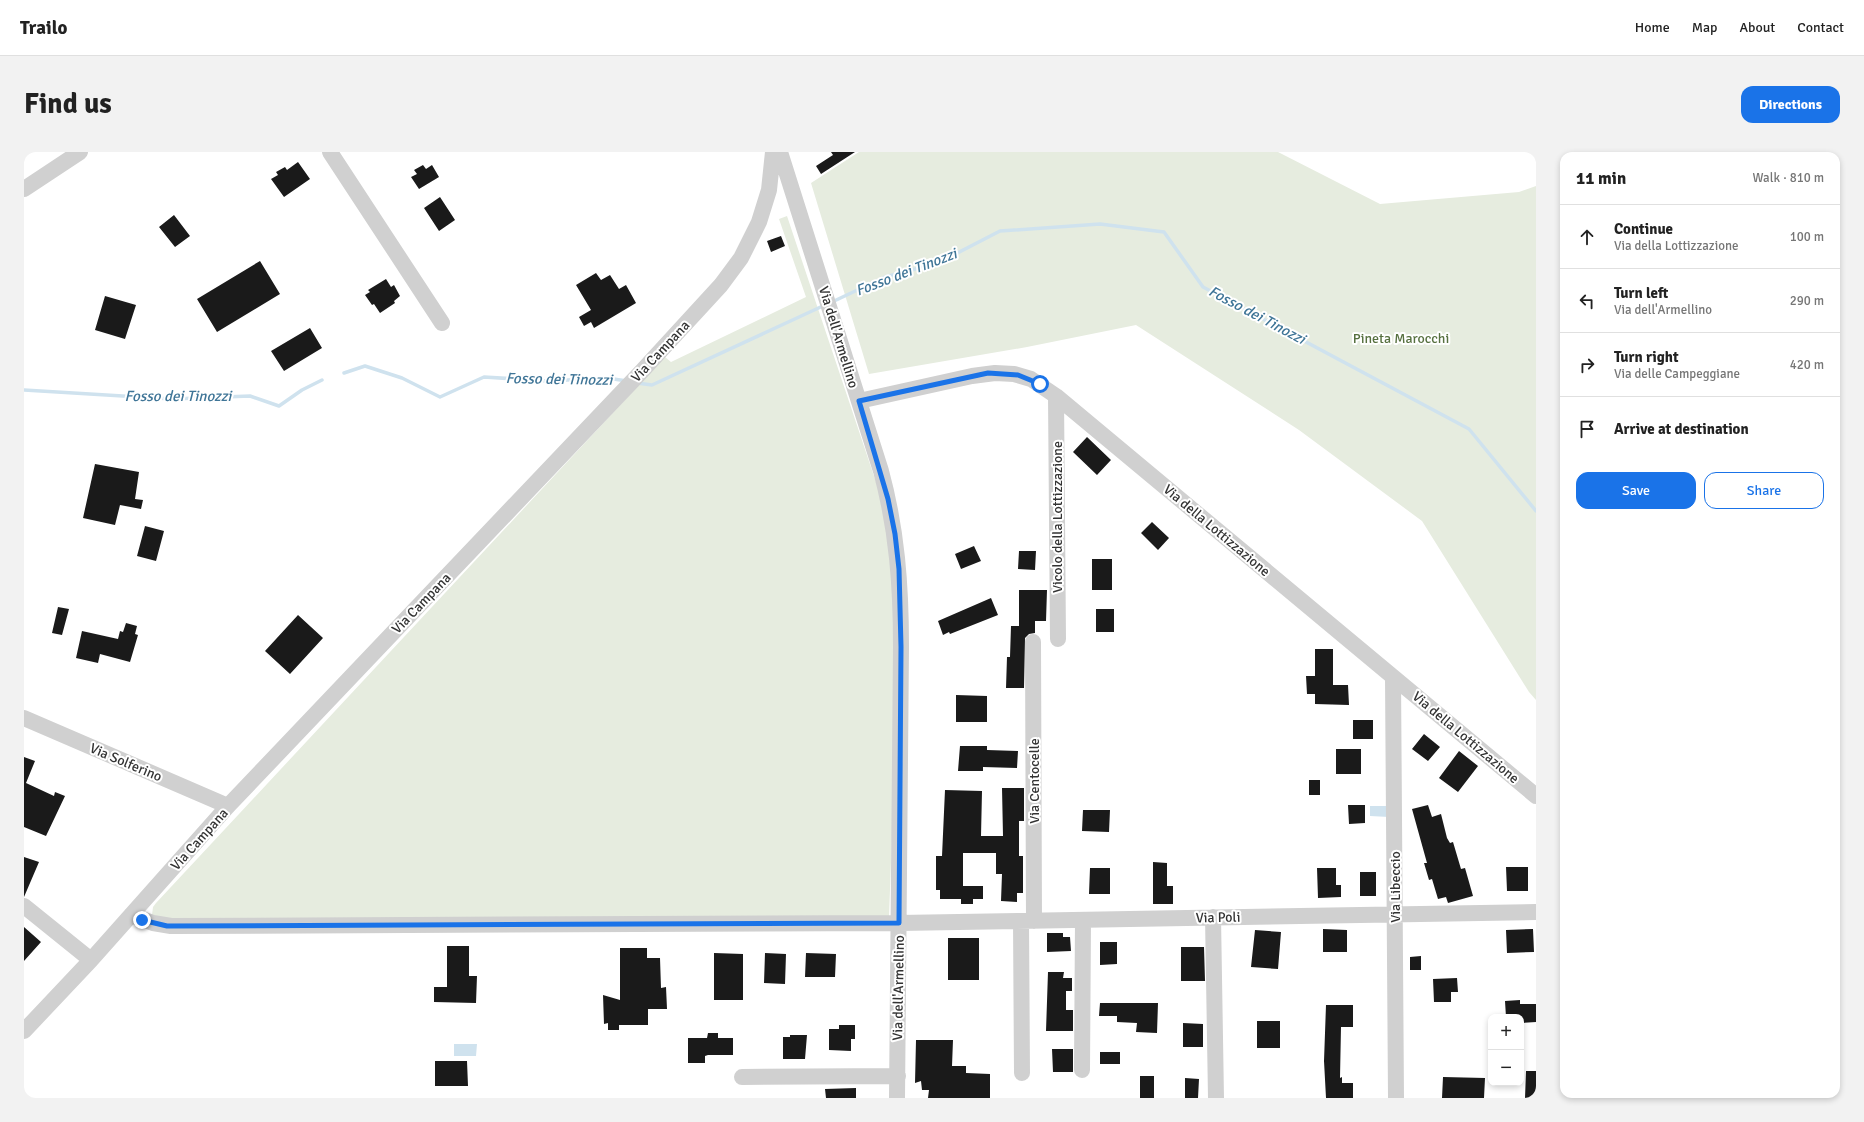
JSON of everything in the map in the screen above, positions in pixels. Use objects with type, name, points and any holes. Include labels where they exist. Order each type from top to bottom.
[{"type":"street","points":[[24,189],[80,152]]},
{"type":"street","points":[[330,152],[442,323]]},
{"type":"street","name":"Via Campana","points":[[24,1031],[91,960],[228,806],[642,371],[716,290],[744,252],[756,228],[766,202],[771,177],[773,152]]},
{"type":"street","name":"Via dell'Armellino","points":[[780,152],[859,401],[888,499],[895,534],[899,569],[901,647],[897,1086]]},
{"type":"street","name":"Via della Lottizzazione","points":[[859,401],[976,375],[995,373],[1014,374],[1032,379],[1056,396],[1536,796]]},
{"type":"street","name":"Vicolo della Lottizzazione","points":[[1056,396],[1058,638]]},
{"type":"street","name":"Via Centocelle","points":[[1022,1073],[1028,921],[1033,642]]},
{"type":"street","name":"Via Libeccio","points":[[1393,677],[1396,1098]]},
{"type":"street","name":"Via Solferino","points":[[24,718],[228,806]]},
{"type":"street","points":[[24,906],[91,960]]},
{"type":"street","name":"Via Poli","points":[[131,915],[153,923],[167,926],[899,923],[1536,912]]},
{"type":"street","points":[[1213,917],[1216,1098]]},
{"type":"street","points":[[1082,1070],[1083,920]]},
{"type":"street","points":[[742,1077],[897,1086]]},
{"type":"street","points":[[756,1087],[897,1086]]},
{"type":"green space","name":"Pineta Marocchi","points":[[859,152],[1278,152],[1380,204],[1519,192],[1536,186],[1536,700],[1529,692],[1422,521],[1299,430],[1136,325],[1027,347],[869,374],[811,183]]},
{"type":"green space","points":[[787,216],[888,518],[900,614],[889,917],[170,923],[152,915],[153,907],[156,903],[665,357],[671,362],[806,297],[779,219]]},
{"type":"water","points":[[1370,806],[1389,806],[1389,817],[1370,816]]},
{"type":"water","points":[[454,1044],[477,1044],[476,1056],[454,1056]]},
{"type":"building","points":[[831,152],[855,152],[821,174],[816,166],[833,155]]},
{"type":"building","points":[[298,162],[310,179],[284,197],[271,179],[278,175],[276,172],[285,167],[287,170]]},
{"type":"building","points":[[423,165],[426,169],[432,165],[439,177],[419,189],[411,177],[417,174],[414,170]]},
{"type":"building","points":[[440,197],[455,220],[439,231],[424,208]]},
{"type":"building","points":[[174,215],[190,236],[175,247],[159,227]]},
{"type":"building","points":[[781,236],[785,246],[771,252],[767,241]]},
{"type":"building","points":[[260,261],[280,294],[217,332],[197,299]]},
{"type":"building","points":[[596,273],[601,280],[610,275],[619,289],[626,285],[636,303],[594,328],[591,322],[584,326],[579,317],[591,310],[576,285]]},
{"type":"building","points":[[386,279],[391,287],[394,285],[400,296],[394,301],[395,303],[380,313],[365,295],[370,292],[368,290]]},
{"type":"building","points":[[105,296],[136,305],[125,339],[95,330]]},
{"type":"building","points":[[310,328],[322,348],[284,371],[271,351]]},
{"type":"building","points":[[1087,437],[1111,460],[1097,475],[1073,452]]},
{"type":"building","points":[[95,464],[139,472],[135,499],[143,500],[141,509],[120,505],[115,525],[83,518]]},
{"type":"building","points":[[1152,522],[1169,538],[1158,550],[1141,533]]},
{"type":"building","points":[[145,526],[164,531],[156,561],[137,556]]},
{"type":"building","points":[[974,546],[981,561],[961,569],[955,554]]},
{"type":"building","points":[[1019,551],[1036,551],[1035,570],[1018,569]]},
{"type":"building","points":[[1092,559],[1112,559],[1112,590],[1092,590]]},
{"type":"building","points":[[1019,590],[1047,590],[1046,621],[1035,621],[1035,633],[1029,634],[1025,638],[1024,688],[1006,688],[1007,657],[1010,657],[1011,626],[1019,626]]},
{"type":"building","points":[[991,598],[998,615],[950,634],[949,632],[943,635],[938,621]]},
{"type":"building","points":[[58,607],[69,609],[62,635],[52,633]]},
{"type":"building","points":[[1096,609],[1114,609],[1114,632],[1096,632]]},
{"type":"building","points":[[298,615],[323,638],[290,674],[265,651]]},
{"type":"building","points":[[126,623],[137,626],[135,634],[138,635],[130,662],[100,654],[98,663],[76,658],[82,631],[118,639],[120,631],[123,632]]},
{"type":"building","points":[[1315,649],[1333,649],[1333,685],[1348,685],[1349,705],[1315,704],[1315,694],[1307,694],[1306,676],[1315,676]]},
{"type":"building","points":[[956,695],[987,696],[987,722],[956,722]]},
{"type":"building","points":[[1353,720],[1373,720],[1373,739],[1353,739]]},
{"type":"building","points":[[1424,734],[1440,747],[1428,761],[1412,749]]},
{"type":"building","points":[[960,746],[987,746],[987,750],[1018,751],[1017,768],[983,767],[983,771],[958,771]]},
{"type":"building","points":[[1336,749],[1361,749],[1361,774],[1336,774]]},
{"type":"building","points":[[1459,751],[1478,766],[1458,792],[1439,778]]},
{"type":"building","points":[[24,757],[35,761],[26,783],[54,796],[55,792],[65,796],[46,836],[24,827]]},
{"type":"building","points":[[1309,780],[1320,780],[1320,795],[1309,795]]},
{"type":"building","points":[[1002,788],[1024,788],[1024,821],[1019,821],[1019,856],[1023,856],[1023,893],[1017,893],[1017,902],[1001,901],[1002,874],[996,874],[996,853],[963,853],[963,886],[983,886],[983,899],[973,899],[973,904],[961,904],[961,899],[940,899],[940,890],[936,890],[936,856],[942,856],[945,790],[982,791],[981,836],[1003,836]]},
{"type":"building","points":[[1348,805],[1365,805],[1365,823],[1349,824]]},
{"type":"building","points":[[1428,805],[1432,817],[1441,814],[1447,838],[1450,843],[1453,842],[1461,869],[1465,868],[1473,896],[1448,903],[1446,897],[1438,899],[1432,879],[1429,880],[1424,863],[1427,863],[1412,809]]},
{"type":"building","points":[[1083,810],[1110,810],[1109,832],[1082,831]]},
{"type":"building","points":[[24,857],[39,862],[24,897]]},
{"type":"building","points":[[1153,862],[1167,863],[1167,886],[1173,886],[1173,904],[1153,904]]},
{"type":"building","points":[[1506,867],[1528,867],[1528,891],[1507,891]]},
{"type":"building","points":[[1090,868],[1110,868],[1110,894],[1089,894]]},
{"type":"building","points":[[1317,868],[1336,868],[1336,885],[1341,885],[1341,897],[1318,898]]},
{"type":"building","points":[[1360,872],[1376,872],[1376,896],[1360,896]]},
{"type":"building","points":[[24,927],[41,942],[24,961]]},
{"type":"building","points":[[1323,929],[1347,930],[1347,952],[1323,952]]},
{"type":"building","points":[[1533,929],[1534,952],[1507,953],[1506,930]]},
{"type":"building","points":[[1255,930],[1281,932],[1278,969],[1251,967]]},
{"type":"building","points":[[1047,933],[1063,933],[1063,937],[1070,937],[1071,951],[1047,952]]},
{"type":"building","points":[[948,938],[979,938],[979,980],[948,980]]},
{"type":"building","points":[[1100,942],[1117,942],[1117,964],[1100,965]]},
{"type":"building","points":[[447,946],[469,946],[469,976],[477,976],[476,1003],[434,1002],[434,987],[447,987]]},
{"type":"building","points":[[1181,947],[1204,947],[1205,981],[1181,981]]},
{"type":"building","points":[[620,948],[647,948],[647,958],[660,958],[661,988],[666,987],[667,1009],[648,1009],[648,1025],[619,1025],[619,1030],[608,1030],[608,1023],[604,1024],[603,995],[620,1000]]},
{"type":"building","points":[[714,953],[743,954],[743,1000],[714,1000]]},
{"type":"building","points":[[765,953],[786,954],[785,984],[764,983]]},
{"type":"building","points":[[806,953],[836,954],[835,977],[805,977]]},
{"type":"building","points":[[1421,956],[1421,970],[1410,970],[1410,957]]},
{"type":"building","points":[[1048,972],[1064,972],[1063,978],[1072,978],[1072,991],[1066,991],[1066,1010],[1073,1010],[1073,1031],[1046,1031]]},
{"type":"building","points":[[1457,978],[1458,992],[1451,992],[1451,1002],[1434,1002],[1433,979]]},
{"type":"building","points":[[1520,1000],[1520,1004],[1536,1004],[1536,1022],[1524,1023],[1524,1014],[1506,1014],[1505,1001]]},
{"type":"building","points":[[1100,1003],[1158,1003],[1157,1033],[1136,1032],[1137,1023],[1117,1022],[1117,1016],[1099,1016]]},
{"type":"building","points":[[1326,1005],[1353,1005],[1353,1027],[1341,1027],[1340,1078],[1342,1077],[1342,1083],[1353,1083],[1353,1098],[1326,1098],[1324,1061]]},
{"type":"building","points":[[1257,1021],[1280,1021],[1280,1048],[1257,1048]]},
{"type":"building","points":[[1183,1023],[1203,1024],[1203,1047],[1183,1047]]},
{"type":"building","points":[[839,1025],[855,1025],[855,1039],[851,1039],[851,1051],[829,1050],[829,1029],[839,1029]]},
{"type":"building","points":[[708,1033],[718,1033],[718,1038],[733,1038],[733,1055],[708,1055],[705,1056],[705,1063],[688,1063],[688,1038],[707,1038]]},
{"type":"building","points":[[790,1035],[807,1035],[805,1059],[783,1059],[783,1037],[790,1037]]},
{"type":"building","points":[[916,1040],[953,1040],[952,1066],[966,1066],[966,1073],[990,1074],[990,1098],[928,1098],[929,1090],[922,1090],[921,1081],[915,1083]]},
{"type":"building","points":[[1052,1049],[1073,1049],[1073,1072],[1053,1072]]},
{"type":"building","points":[[1100,1052],[1120,1052],[1120,1064],[1100,1064]]},
{"type":"building","points":[[435,1061],[467,1061],[468,1086],[435,1086]]},
{"type":"building","points":[[1526,1071],[1536,1071],[1536,1098],[1525,1098]]},
{"type":"building","points":[[1140,1076],[1154,1076],[1154,1098],[1140,1098]]},
{"type":"building","points":[[1443,1077],[1485,1078],[1484,1098],[1442,1098]]},
{"type":"building","points":[[1185,1078],[1199,1079],[1198,1098],[1185,1098]]},
{"type":"building","points":[[856,1088],[856,1098],[826,1098],[825,1089]]},
{"type":"waterway","name":"Fosso dei Tinozzi","points":[[832,302],[885,277],[938,263],[1000,231],[1100,224],[1164,232],[1203,287],[1469,429],[1536,511]]},
{"type":"waterway","name":"Fosso dei Tinozzi","points":[[637,383],[652,385],[825,305]]},
{"type":"waterway","name":"Fosso dei Tinozzi","points":[[344,373],[365,366],[402,378],[440,397],[484,377],[548,381],[607,378],[627,381]]},
{"type":"waterway","name":"Fosso dei Tinozzi","points":[[24,390],[172,399],[250,396],[279,406],[302,390],[322,380]]},
{"type":"route","points":[[142,920],[167,926],[899,923],[901,613],[899,569],[893,521],[888,499],[859,401],[988,373],[1008,373],[1018,375],[1032,379],[1040,384]]}]
